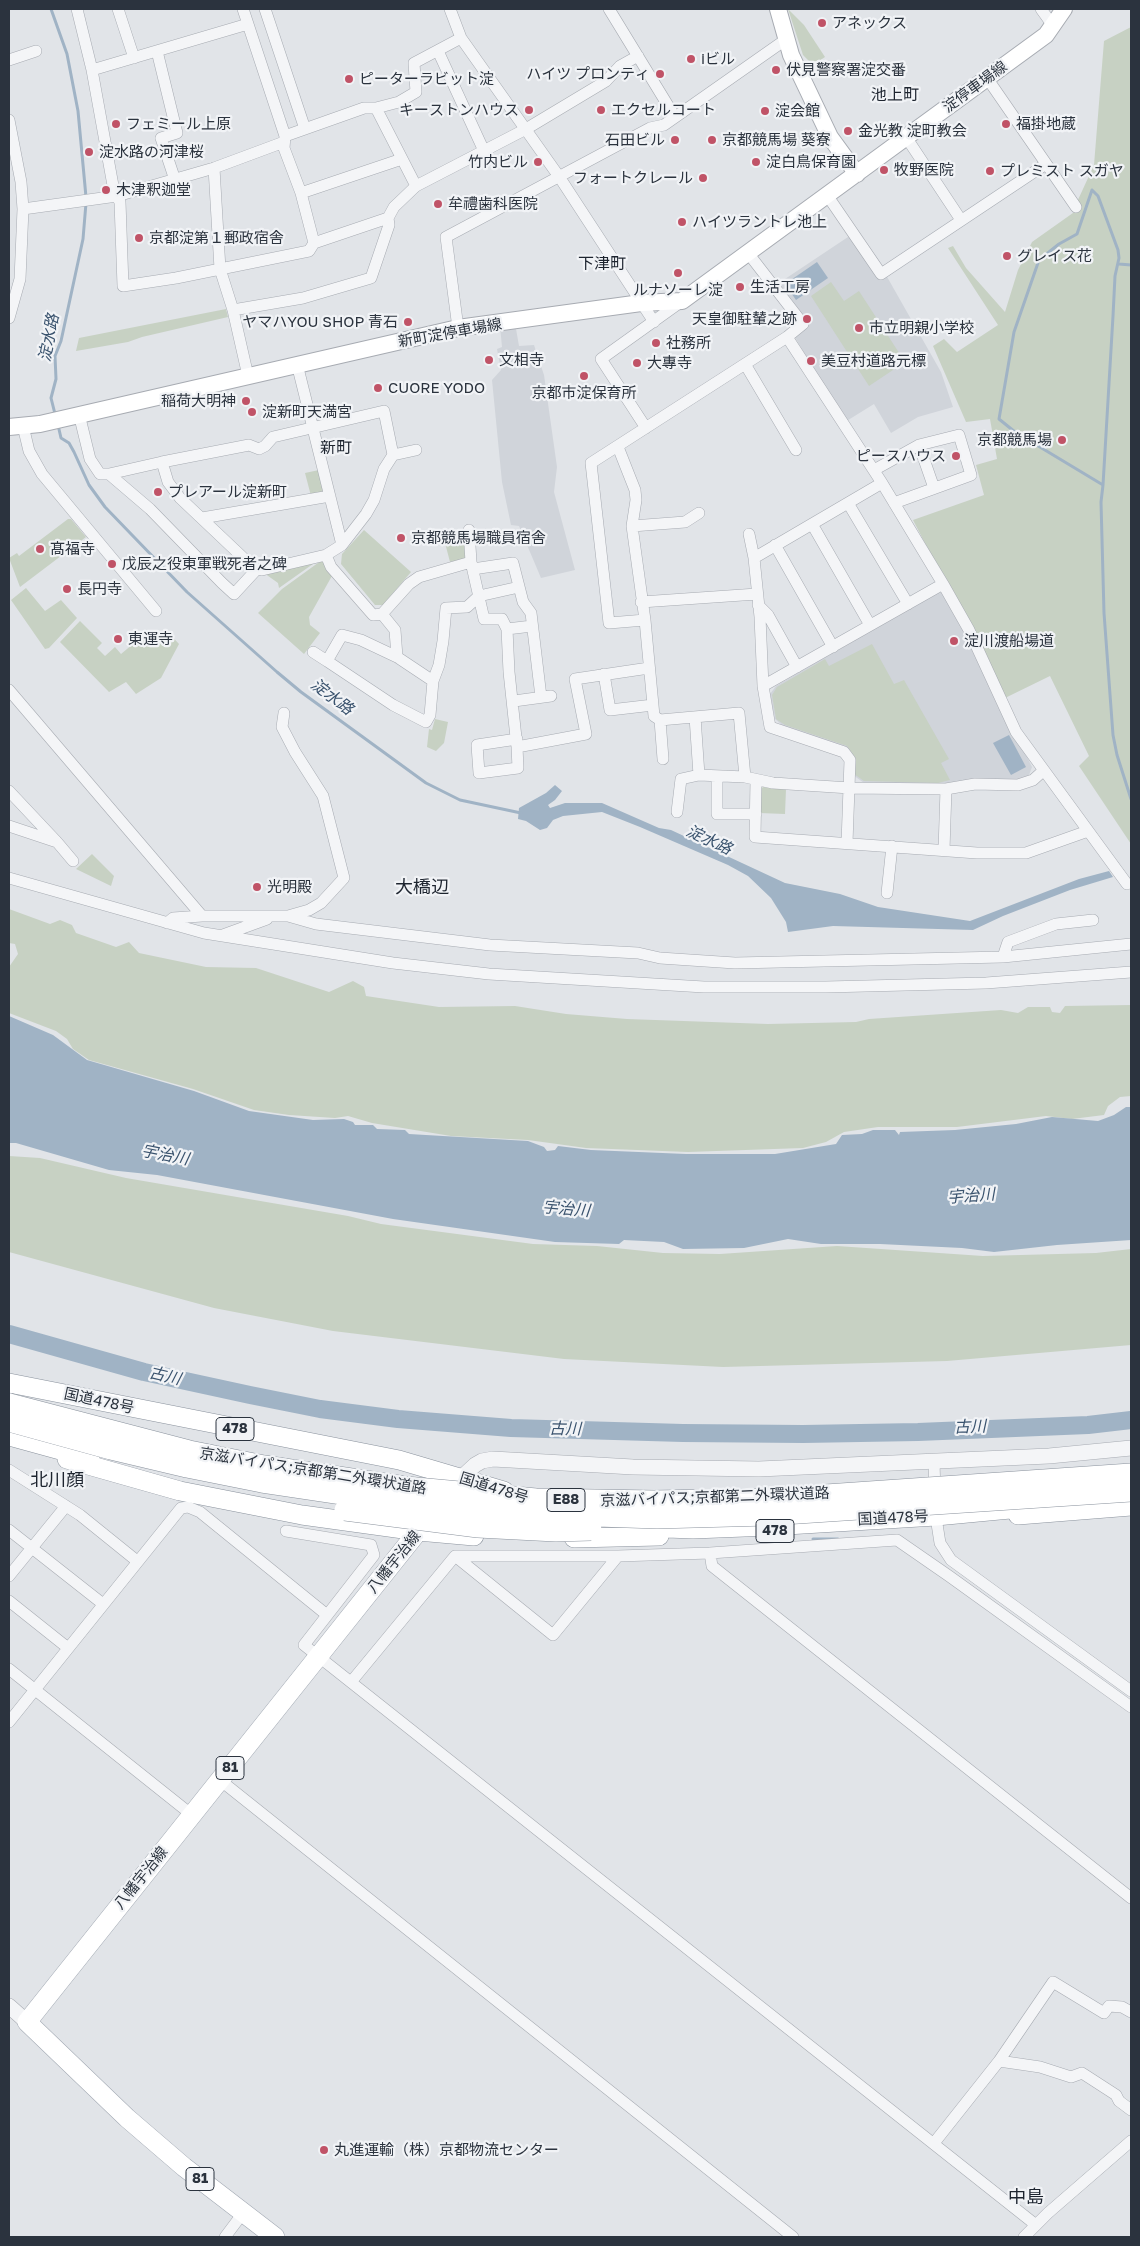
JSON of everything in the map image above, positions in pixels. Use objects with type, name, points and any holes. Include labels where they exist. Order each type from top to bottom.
[{"type":"highway","points":[[9,1394],[143,1428],[436,1483],[468,1486]]},
{"type":"highway","name":"京滋バイパス;京都第二外環状道路","points":[[9,1404],[189,1451],[264,1466],[387,1485],[468,1486],[595,1501],[710,1501],[1131,1474]]},
{"type":"highway","name":"京滋バイパス;京都第二外環状道路","points":[[9,1421],[187,1467],[300,1488],[402,1503],[472,1510],[600,1517],[768,1515],[1131,1491]]},
{"type":"highway","points":[[9,1437],[227,1489],[396,1518],[478,1527],[556,1531],[642,1528],[768,1515]]},
{"type":"main road","points":[[682,301],[857,174],[830,137],[791,55],[788,38],[778,9]]},
{"type":"main road","name":"淀停車場線","points":[[857,174],[1046,36],[1054,27],[1064,9]]},
{"type":"main road","name":"新町淀停車場線","points":[[16,427],[42,423],[458,328],[641,303],[682,301]]},
{"type":"main road","name":"国道478号","points":[[9,1383],[399,1460],[468,1486],[597,1520],[638,1526],[693,1528],[936,1519],[1028,1507],[1131,1482]]},
{"type":"main road","name":"国道478号","points":[[9,1437],[87,1466],[180,1491],[302,1514],[418,1531],[530,1538],[655,1545],[936,1519],[1131,1506]]},
{"type":"main road","name":"八幡宇治線","points":[[27,2022],[418,1531],[468,1486]]},
{"type":"main road","name":"81","points":[[27,2022],[127,2118],[275,2237]]},
{"type":"street","points":[[77,9],[92,70],[114,191],[120,202],[123,286],[309,251],[314,243],[388,218]]},
{"type":"street","points":[[118,9],[134,58]]},
{"type":"street","points":[[243,9],[285,139],[284,148],[301,193],[314,243]]},
{"type":"street","points":[[265,9],[305,129]]},
{"type":"street","points":[[450,9],[461,38],[560,178],[654,322]]},
{"type":"street","points":[[609,9],[675,117]]},
{"type":"street","points":[[1041,9],[1054,27]]},
{"type":"street","points":[[92,70],[248,24]]},
{"type":"street","points":[[23,209],[97,200],[175,180],[214,168],[305,129],[364,108],[376,108],[399,102],[416,92],[414,64],[461,38]]},
{"type":"street","points":[[458,328],[446,237],[560,178],[650,128],[664,125],[788,38]]},
{"type":"street","points":[[9,60],[36,51]]},
{"type":"street","points":[[157,51],[176,133],[161,138],[175,180]]},
{"type":"street","points":[[438,51],[484,151]]},
{"type":"street","points":[[233,310],[303,298],[371,278],[389,225],[388,218],[394,207],[416,186],[526,129],[606,80],[620,66],[638,56]]},
{"type":"street","points":[[987,78],[1076,207]]},
{"type":"street","points":[[376,108],[416,186]]},
{"type":"street","points":[[9,120],[21,182],[23,209],[20,279],[9,318]]},
{"type":"street","points":[[906,138],[961,220]]},
{"type":"street","points":[[301,193],[402,159]]},
{"type":"street","points":[[827,195],[881,274],[1046,164]]},
{"type":"street","points":[[214,168],[220,269],[233,310],[248,376]]},
{"type":"street","points":[[645,620],[609,622],[591,463],[787,337],[803,324],[748,253]]},
{"type":"street","points":[[646,428],[601,358],[682,301]]},
{"type":"street","points":[[787,337],[874,470],[943,584],[968,630],[1016,732],[1127,884]]},
{"type":"street","points":[[297,364],[342,545]]},
{"type":"street","points":[[745,364],[796,450]]},
{"type":"street","points":[[76,415],[90,459],[100,474],[109,474],[162,462],[249,445],[259,448],[265,446],[273,437],[384,412],[393,455],[384,469],[374,500],[366,514],[342,545],[326,555],[262,570],[254,568],[180,498],[168,482],[162,462]]},
{"type":"street","points":[[16,427],[42,474],[156,611]]},
{"type":"street","points":[[874,470],[919,445],[958,435],[971,475],[894,503]]},
{"type":"street","points":[[919,445],[934,488]]},
{"type":"street","points":[[618,447],[635,490],[636,500],[632,526],[645,620],[654,716],[660,720],[739,713],[756,814],[755,838],[977,853],[1026,853],[1088,831]]},
{"type":"street","points":[[393,455],[416,450]]},
{"type":"street","points":[[109,474],[150,509],[234,594],[257,569]]},
{"type":"street","points":[[754,558],[882,483]]},
{"type":"street","points":[[202,518],[330,496]]},
{"type":"street","points":[[848,503],[908,604]]},
{"type":"street","points":[[632,526],[685,522],[699,513]]},
{"type":"street","points":[[812,524],[870,625]]},
{"type":"street","points":[[469,530],[472,566],[484,618],[502,619],[507,629],[509,672],[514,701],[517,743],[586,734],[575,679],[649,668]]},
{"type":"street","points":[[748,534],[754,558],[763,686],[770,727],[844,752],[850,760],[847,843]]},
{"type":"street","points":[[775,545],[833,647]]},
{"type":"street","points":[[326,555],[331,567],[374,615],[382,614],[409,584],[419,577],[472,566],[513,563],[523,602],[531,613],[546,697],[514,701]]},
{"type":"street","points":[[763,686],[943,584]]},
{"type":"street","points":[[314,652],[393,705],[426,722],[430,715],[433,681],[439,665],[446,608],[467,607],[479,596],[519,587]]},
{"type":"street","points":[[641,602],[758,599]]},
{"type":"street","points":[[758,599],[797,667]]},
{"type":"street","points":[[382,614],[395,630],[397,656]]},
{"type":"street","points":[[507,629],[532,626]]},
{"type":"street","points":[[327,661],[342,635],[361,640],[397,656],[433,681]]},
{"type":"street","points":[[604,674],[610,710],[653,705]]},
{"type":"street","points":[[9,690],[202,916]]},
{"type":"street","points":[[221,935],[282,916],[309,910],[321,902],[344,878],[323,796],[295,752],[282,727],[284,714]]},
{"type":"street","points":[[695,717],[699,775]]},
{"type":"street","points":[[660,720],[663,759]]},
{"type":"street","points":[[678,812],[681,779],[699,775],[850,788],[946,789],[975,784],[1018,786],[1032,780],[1043,771]]},
{"type":"street","points":[[717,776],[717,814],[756,814]]},
{"type":"street","points":[[944,850],[946,789]]},
{"type":"street","points":[[9,791],[73,861]]},
{"type":"street","points":[[9,826],[57,842]]},
{"type":"street","points":[[887,893],[892,846]]},
{"type":"street","points":[[9,878],[167,923],[221,935],[393,963],[489,974],[704,987],[894,987],[1061,979],[1131,972]]},
{"type":"street","points":[[167,923],[173,918],[202,916],[282,916],[316,924],[490,945],[638,953],[660,958],[735,963],[1003,957],[1131,944]]},
{"type":"street","points":[[1003,957],[1008,942],[1056,924],[1093,920]]},
{"type":"street","points":[[468,1486],[475,1465],[482,1460],[493,1459],[633,1467],[759,1469],[1049,1456],[1131,1448]]},
{"type":"street","points":[[934,1462],[936,1519],[940,1543],[945,1554],[957,1566],[1131,1691]]},
{"type":"street","points":[[9,1470],[66,1506],[137,1561]]},
{"type":"street","points":[[147,1549],[153,1530],[176,1503],[180,1491]]},
{"type":"street","points":[[9,1576],[66,1506]]},
{"type":"street","points":[[9,1722],[181,1508],[188,1507],[200,1512],[327,1615]]},
{"type":"street","points":[[9,1530],[103,1604]]},
{"type":"street","points":[[286,1531],[371,1545],[374,1555],[304,1645],[1036,2225]]},
{"type":"street","points":[[351,1682],[447,1563],[455,1556],[618,1556],[655,1545],[710,1553],[897,1540],[1131,1707]]},
{"type":"street","points":[[710,1553],[712,1566],[1131,1898]]},
{"type":"street","points":[[455,1556],[553,1635],[618,1556]]},
{"type":"street","points":[[949,1576],[957,1566]]},
{"type":"street","points":[[9,1601],[68,1648]]},
{"type":"street","points":[[9,1669],[192,1815]]},
{"type":"street","points":[[220,1780],[793,2237]]},
{"type":"street","points":[[934,2143],[999,2061],[1053,1982],[1104,2013],[1109,2006],[1122,2007],[1131,2012]]},
{"type":"street","points":[[9,2006],[27,2022]]},
{"type":"street","points":[[999,2061],[1040,2067],[1070,2077],[1082,2073],[1116,2094],[1119,2101],[1131,2110]]},
{"type":"street","points":[[1024,2237],[1131,2141]]},
{"type":"street","points":[[225,2237],[244,2213]]},
{"type":"shaded area","name":"市立明親小学校","points":[[851,235],[886,275],[941,372],[953,407],[918,417],[891,433],[874,404],[845,422],[793,334],[809,322],[779,283]]},
{"type":"shaded area","points":[[515,323],[519,346],[534,345],[544,375],[557,467],[554,492],[575,570],[541,578],[519,526],[511,525],[502,482],[492,380],[501,370],[497,349],[502,347],[500,326]]},
{"type":"shaded area","points":[[938,592],[945,593],[1032,767],[1029,775],[1021,780],[938,785],[864,783],[853,775],[855,760],[846,747],[783,726],[775,719],[770,694],[776,686]]},
{"type":"green space","points":[[788,9],[804,25],[825,57],[813,65],[803,55]]},
{"type":"green space","name":"京都競馬場","points":[[1131,27],[1131,844],[1079,766],[1089,756],[1050,676],[1005,698],[913,520],[984,495],[976,465],[997,459],[990,419],[966,422],[933,346],[944,339],[957,352],[998,325],[948,248],[953,246],[966,268],[1005,312],[1018,270],[1032,242],[1080,208],[1077,202],[1094,165],[1104,41]]},
{"type":"green space","points":[[831,282],[844,301],[859,291],[905,362],[869,386],[811,296]]},
{"type":"green space","points":[[226,309],[228,317],[128,342],[76,351],[79,338]]},
{"type":"green space","points":[[319,470],[324,489],[321,494],[311,496],[305,473]]},
{"type":"green space","points":[[68,519],[71,519],[86,537],[20,587],[9,558],[17,553],[19,556]]},
{"type":"green space","points":[[364,530],[411,572],[383,605],[375,605],[341,564],[342,554]]},
{"type":"green space","points":[[465,535],[468,559],[450,562],[444,539]]},
{"type":"green space","points":[[320,559],[279,588],[278,583],[264,573]]},
{"type":"green space","points":[[322,560],[333,574],[309,617],[310,625],[320,633],[304,654],[258,613],[282,589]]},
{"type":"green space","points":[[26,588],[45,611],[61,600],[77,618],[49,648],[45,649],[11,600]]},
{"type":"green space","points":[[80,621],[102,643],[97,648],[105,656],[115,647],[121,654],[139,639],[141,641],[146,638],[152,643],[166,630],[179,644],[161,678],[136,694],[126,682],[109,692],[60,642]]},
{"type":"green space","points":[[872,644],[894,684],[904,680],[949,759],[941,763],[950,780],[938,783],[864,781],[854,774],[856,759],[847,746],[785,725],[776,719],[772,695],[777,687],[825,659],[829,666]]},
{"type":"green space","points":[[435,719],[448,722],[444,743],[436,751],[427,747],[429,729],[432,730]]},
{"type":"green space","points":[[763,787],[786,789],[785,814],[759,813],[759,791]]},
{"type":"green space","points":[[92,854],[114,876],[111,886],[76,869]]},
{"type":"green space","points":[[9,909],[50,924],[60,920],[72,925],[76,933],[116,947],[129,942],[139,953],[206,967],[256,968],[329,992],[353,981],[364,987],[366,996],[439,1007],[515,1006],[566,1014],[627,1019],[768,1024],[856,1022],[869,1019],[1001,1010],[1018,1013],[1028,1007],[1050,1007],[1052,1012],[1060,1013],[1065,1006],[1131,1005],[1131,1096],[1120,1097],[1108,1106],[1104,1115],[1072,1119],[1046,1116],[957,1127],[878,1127],[844,1132],[826,1142],[803,1148],[688,1152],[586,1148],[528,1140],[451,1136],[372,1123],[348,1116],[335,1118],[289,1115],[254,1110],[193,1089],[89,1060],[73,1049],[67,1039],[56,1031],[9,1013],[9,967],[18,954],[15,944],[9,943]]},
{"type":"green space","points":[[9,1156],[40,1158],[126,1178],[348,1216],[381,1224],[533,1244],[597,1246],[663,1253],[720,1254],[837,1246],[983,1256],[1096,1253],[1131,1249],[1131,1345],[947,1361],[723,1367],[564,1359],[333,1331],[214,1308],[9,1252]]},
{"type":"water","points":[[817,262],[828,278],[796,300],[785,284]]},
{"type":"water","points":[[1009,735],[1026,767],[1011,775],[993,743]]},
{"type":"water","points":[[555,785],[562,791],[548,805],[550,808],[565,803],[602,803],[659,828],[671,830],[785,883],[840,894],[878,907],[970,921],[1079,879],[1109,871],[1113,877],[1070,890],[1003,916],[973,930],[833,926],[788,932],[786,922],[771,898],[748,876],[728,865],[640,827],[602,812],[563,816],[553,820],[547,828],[540,830],[526,821],[518,819],[519,808],[546,793]]},
{"type":"water","name":"宇治川","points":[[9,1016],[53,1035],[87,1060],[194,1091],[249,1111],[313,1120],[344,1119],[353,1122],[355,1125],[373,1125],[377,1129],[405,1130],[409,1134],[528,1141],[544,1147],[547,1151],[555,1150],[558,1146],[591,1150],[686,1154],[775,1154],[836,1144],[842,1135],[862,1134],[873,1130],[895,1130],[899,1135],[900,1132],[955,1130],[1016,1124],[1052,1117],[1098,1121],[1114,1115],[1126,1107],[1131,1107],[1131,1240],[994,1252],[962,1248],[880,1244],[821,1244],[788,1239],[744,1248],[683,1249],[664,1242],[624,1240],[619,1244],[555,1242],[393,1219],[157,1175],[109,1170],[16,1143],[9,1143]]},
{"type":"waterway","name":"淀水路","points":[[51,9],[67,54],[78,111],[86,197]]},
{"type":"waterway","points":[[1103,485],[1015,432],[999,419],[1014,332],[1039,260],[1059,244],[1077,234],[1092,190],[1098,196],[1118,250],[1119,258],[1115,276],[1103,485],[1101,502],[1104,613],[1113,735],[1117,755],[1131,799]]},
{"type":"waterway","name":"淀水路","points":[[55,414],[51,398],[56,379],[55,356],[61,341],[83,239],[86,203]]},
{"type":"waterway","points":[[1119,264],[1131,265]]},
{"type":"waterway","name":"淀水路","points":[[58,425],[61,438],[69,443],[89,485],[105,507],[187,592],[277,672],[301,692],[426,783],[460,800],[521,813]]},
{"type":"waterway","name":"古川","points":[[9,1334],[144,1372],[320,1409],[398,1419],[511,1428],[803,1434],[918,1432],[1088,1425],[1131,1420]]},
{"type":"waterway","points":[[813,1539],[838,1539]]},
{"type":"place","name":"アネックス","points":[[822,23]]},
{"type":"place","name":"iビル","points":[[691,59]]},
{"type":"place","name":"伏見警察署淀交番","points":[[776,70]]},
{"type":"place","name":"ハイツ プロンティ","points":[[660,74]]},
{"type":"place","name":"ピーターラビット淀","points":[[349,79]]},
{"type":"place","name":"キーストンハウス","points":[[529,110]]},
{"type":"place","name":"エクセルコート","points":[[601,110]]},
{"type":"place","name":"淀会館","points":[[765,111]]},
{"type":"place","name":"フェミール上原","points":[[116,124]]},
{"type":"place","name":"福掛地蔵","points":[[1006,124]]},
{"type":"place","name":"金光教 淀町教会","points":[[848,131]]},
{"type":"place","name":"石田ビル","points":[[675,140]]},
{"type":"place","name":"京都競馬場 葵寮","points":[[712,140]]},
{"type":"place","name":"淀水路の河津桜","points":[[89,152]]},
{"type":"place","name":"竹内ビル","points":[[538,162]]},
{"type":"place","name":"淀白鳥保育園","points":[[756,162]]},
{"type":"place","name":"牧野医院","points":[[884,170]]},
{"type":"place","name":"プレミスト スガヤ","points":[[990,171]]},
{"type":"place","name":"フォートクレール","points":[[703,178]]},
{"type":"place","name":"木津釈迦堂","points":[[106,190]]},
{"type":"place","name":"牟禮歯科医院","points":[[438,204]]},
{"type":"place","name":"ハイツラントレ池上","points":[[682,222]]},
{"type":"place","name":"京都淀第１郵政宿舎","points":[[139,238]]},
{"type":"place","name":"グレイス花","points":[[1007,256]]},
{"type":"place","name":"ルナソーレ淀","points":[[678,273]]},
{"type":"place","name":"生活工房","points":[[740,287]]},
{"type":"place","name":"天皇御駐輦之跡","points":[[807,319]]},
{"type":"place","name":"ヤマハYOU SHOP 青石","points":[[408,322]]},
{"type":"place","name":"市立明親小学校","points":[[859,328]]},
{"type":"place","name":"社務所","points":[[656,343]]},
{"type":"place","name":"文相寺","points":[[489,360]]},
{"type":"place","name":"美豆村道路元標","points":[[811,361]]},
{"type":"place","name":"大專寺","points":[[637,363]]},
{"type":"place","name":"京都市淀保育所","points":[[584,376]]},
{"type":"place","name":"CUORE YODO","points":[[378,388]]},
{"type":"place","name":"稲荷大明神","points":[[246,401]]},
{"type":"place","name":"淀新町天満宮","points":[[252,412]]},
{"type":"place","name":"京都競馬場","points":[[1062,440]]},
{"type":"place","name":"ピースハウス","points":[[956,456]]},
{"type":"place","name":"プレアール淀新町","points":[[158,492]]},
{"type":"place","name":"京都競馬場職員宿舎","points":[[401,538]]},
{"type":"place","name":"髙福寺","points":[[40,549]]},
{"type":"place","name":"戊辰之役東軍戦死者之碑","points":[[112,564]]},
{"type":"place","name":"長円寺","points":[[67,589]]},
{"type":"place","name":"東運寺","points":[[118,639]]},
{"type":"place","name":"淀川渡船場道","points":[[954,641]]},
{"type":"place","name":"光明殿","points":[[257,887]]},
{"type":"place","name":"丸進運輸（株）京都物流センター","points":[[324,2150]]},
{"type":"district","name":"池上町","points":[[895,95]]},
{"type":"district","name":"下津町","points":[[602,264]]},
{"type":"district","name":"新町","points":[[336,448]]},
{"type":"district","name":"大橋辺","points":[[422,887]]},
{"type":"district","name":"北川顔","points":[[57,1480]]},
{"type":"district","name":"中島","points":[[1026,2197]]}]
